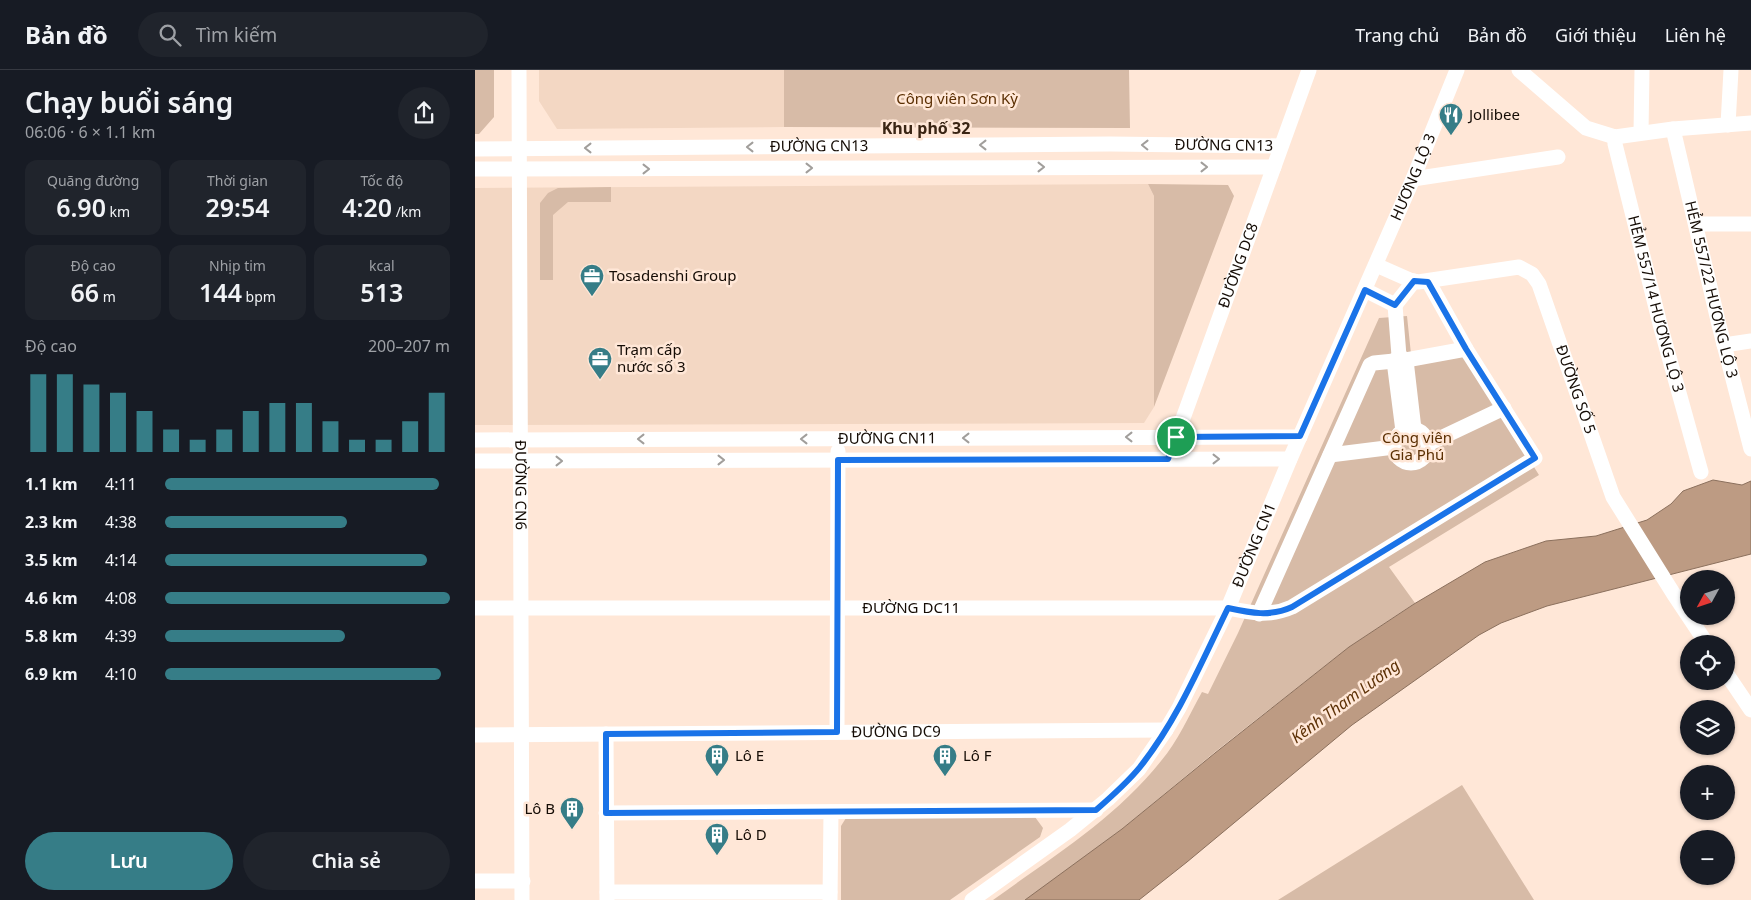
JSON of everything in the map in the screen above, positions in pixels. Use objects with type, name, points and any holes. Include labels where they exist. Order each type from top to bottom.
[{"type":"street","name":"ĐƯỜNG CN6","points":[[519,70],[523,900]]},
{"type":"street","name":"ĐƯỜNG DC8","points":[[1168,459],[1309,70]]},
{"type":"street","name":"HƯƠNG LỘ 3","points":[[1367,286],[1457,70]]},
{"type":"street","points":[[1519,70],[1586,128],[1615,137],[1673,129],[1751,123]]},
{"type":"street","points":[[1641,133],[1642,70]]},
{"type":"street","points":[[1728,125],[1731,70]]},
{"type":"street","name":"HẺM 557/22 HƯƠNG LỘ 3","points":[[1673,129],[1724,345],[1745,400],[1751,449]]},
{"type":"street","name":"HẺM 557/14 HƯƠNG LỘ 3","points":[[1615,137],[1615,144],[1659,319],[1701,472]]},
{"type":"street","name":"ĐƯỜNG CN13","points":[[475,149],[1110,144],[1281,146]]},
{"type":"street","points":[[1413,179],[1558,157]]},
{"type":"street","name":"ĐƯỜNG CN13","points":[[475,169],[1274,167]]},
{"type":"street","points":[[1696,224],[1751,224]]},
{"type":"street","points":[[1376,264],[1421,281],[1503,408],[1428,444]]},
{"type":"street","name":"ĐƯỜNG SỐ 5","points":[[1421,281],[1519,267],[1526,269],[1535,277],[1613,497],[1701,635]]},
{"type":"street","points":[[1395,305],[1421,281]]},
{"type":"street","points":[[1367,286],[1395,305]]},
{"type":"street","name":"ĐƯỜNG CN1","points":[[972,900],[1096,810],[1139,769],[1166,730],[1179,708],[1228,608],[1300,436],[1367,286]]},
{"type":"street","points":[[1395,305],[1408,430]]},
{"type":"street","points":[[1724,345],[1751,341]]},
{"type":"street","points":[[1259,614],[1370,365],[1466,349]]},
{"type":"street","name":"ĐƯỜNG DC11","points":[[475,608],[1228,608],[1259,614],[1276,613],[1292,607],[1535,458],[1503,408]]},
{"type":"street","points":[[1408,430],[1424,434],[1428,444],[1426,454],[1421,460],[1415,462],[1401,459],[1394,447],[1397,436],[1408,430]]},
{"type":"street","name":"ĐƯỜNG CN11","points":[[475,440],[1300,436]]},
{"type":"street","points":[[837,732],[838,439]]},
{"type":"street","points":[[1330,455],[1394,447]]},
{"type":"street","name":"ĐƯỜNG CN11","points":[[475,461],[1290,460]]},
{"type":"street","points":[[1735,680],[1745,688],[1751,710]]},
{"type":"street","name":"ĐƯỜNG DC9","points":[[475,735],[1166,730]]},
{"type":"street","points":[[606,734],[607,896],[830,896],[831,812]]},
{"type":"street","points":[[606,813],[1096,810]]},
{"type":"street","points":[[475,882],[523,881]]},
{"type":"shaded area","points":[[539,70],[784,70],[784,127],[557,129],[539,101]]},
{"type":"shaded area","points":[[1148,184],[1154,196],[1154,407],[1144,423],[475,425],[475,188]]},
{"type":"green space","points":[[475,70],[494,70],[494,117],[479,134],[475,134]]},
{"type":"green space","name":"Công viên Sơn Kỳ","points":[[784,70],[1129,70],[1130,128],[784,127]]},
{"type":"green space","points":[[1148,184],[1228,185],[1234,196],[1154,407],[1154,196]]},
{"type":"green space","points":[[611,187],[611,202],[568,202],[553,215],[553,280],[540,280],[540,203],[548,193],[558,188]]},
{"type":"green space","name":"Công viên Gia Phú","points":[[1407,316],[1411,354],[1462,353],[1539,475],[1389,567],[1415,603],[1349,647],[1215,752],[1122,829],[1036,893],[1025,900],[993,900],[1060,853],[1103,819],[1143,782],[1167,753],[1202,692],[1208,694],[1238,633],[1379,318]]},
{"type":"green space","points":[[1462,785],[1534,900],[1278,900]]},
{"type":"green space","points":[[1035,817],[1043,828],[1040,837],[950,900],[841,900],[841,826],[846,818]]},
{"type":"water","name":"Kênh Tham Lương","points":[[1713,480],[1742,485],[1751,481],[1751,554],[1688,570],[1680,570],[1680,572],[1547,606],[1501,623],[1479,635],[1352,725],[1139,900],[1025,900],[1122,829],[1349,647],[1414,604],[1485,562],[1546,541],[1596,536],[1647,520],[1671,504],[1683,491]]},
{"type":"place","name":"Jollibee","points":[[1451,136]]},
{"type":"place","name":"Tosadenshi Group","points":[[592,297]]},
{"type":"place","name":"Trạm cấp nước số 3","points":[[600,380]]},
{"type":"place","name":"Lô E","points":[[717,777]]},
{"type":"place","name":"Lô F","points":[[945,777]]},
{"type":"place","name":"Lô B","points":[[572,830]]},
{"type":"place","name":"Lô D","points":[[717,856]]},
{"type":"district","name":"Khu phố 32","points":[[926,128]]},
{"type":"route","points":[[1414,281],[1428,282],[1466,349],[1535,458],[1292,607],[1271,614],[1228,608],[1179,708],[1166,730],[1139,769],[1096,810],[606,813],[606,734],[837,732],[838,460],[1168,459],[1176,437],[1300,436],[1365,290],[1395,305],[1414,281]]}]
